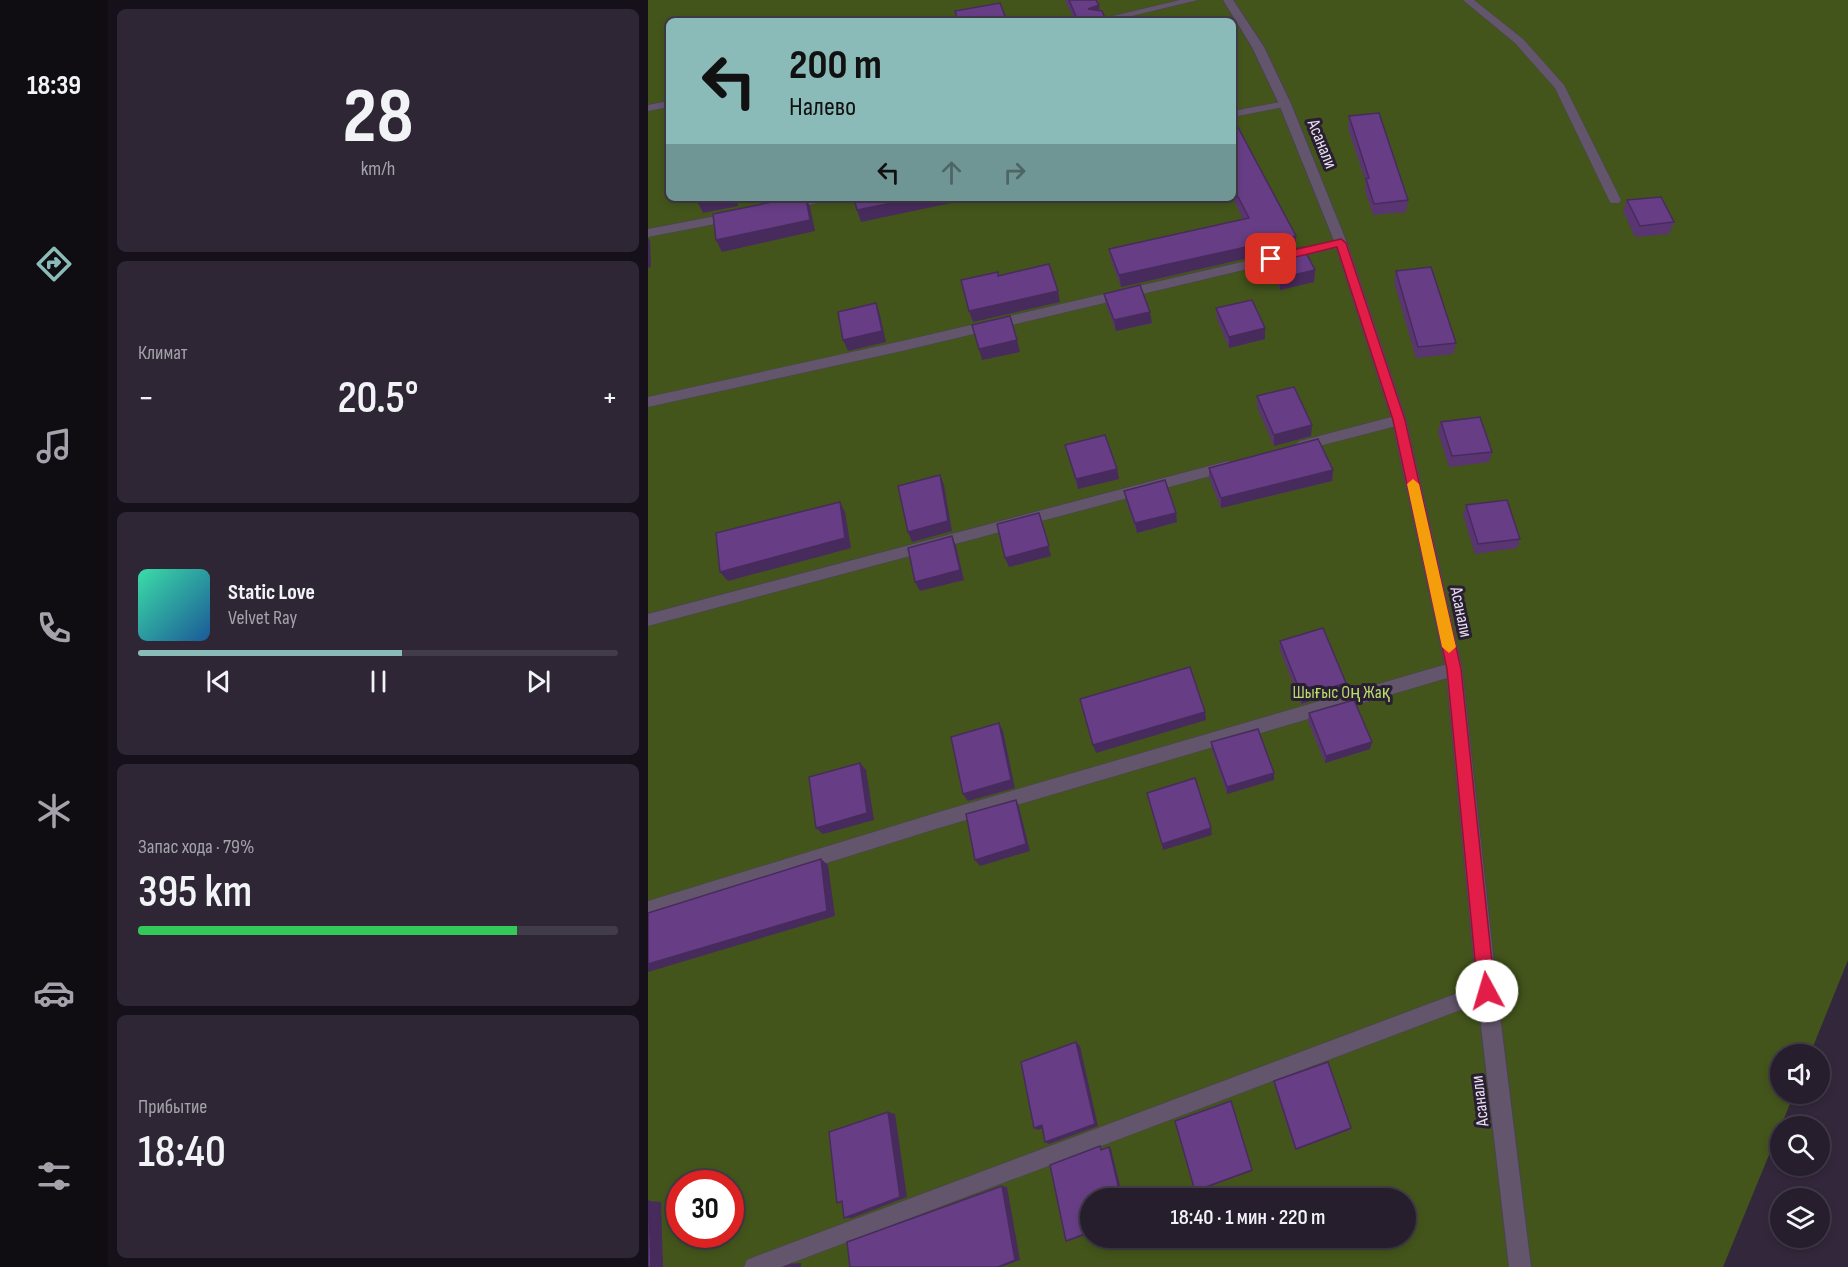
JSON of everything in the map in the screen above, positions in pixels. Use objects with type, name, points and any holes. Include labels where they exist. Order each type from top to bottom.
[{"type":"street","name":"Асанали","points":[[1228,0],[1258,47],[1285,104],[1341,243],[1399,420],[1454,669],[1487,991],[1520,1267]]},
{"type":"lane","points":[[1110,18],[1193,0]]},
{"type":"lane","points":[[1468,0],[1519,41],[1560,87],[1614,200]]},
{"type":"lane","points":[[1236,113],[1285,104]]},
{"type":"lane","points":[[648,108],[666,105]]},
{"type":"lane","points":[[778,208],[810,201]]},
{"type":"lane","points":[[648,233],[745,214]]},
{"type":"lane","points":[[648,402],[902,346],[1341,243]]},
{"type":"lane","points":[[1284,451],[1399,420]]},
{"type":"lane","points":[[648,620],[1238,463]]},
{"type":"lane","points":[[648,909],[939,820],[1454,669]]},
{"type":"lane","points":[[754,1267],[1487,991]]},
{"type":"green space","name":"Шығыс Оң Жақ","points":[[648,0],[1848,0],[1848,960],[1814,1044],[1770,1044],[1770,1104],[1790,1104],[1785,1116],[1770,1116],[1770,1152],[1723,1267],[648,1267]]},
{"type":"building","points":[[1069,0],[1096,0],[1099,5],[1088,9],[1102,11],[1105,18],[1077,18]]},
{"type":"building","points":[[1000,3],[1006,18],[957,18],[955,11]]},
{"type":"building","points":[[1379,113],[1408,200],[1374,204],[1366,179],[1369,178],[1349,116]]},
{"type":"building","points":[[1236,124],[1296,236],[1119,275],[1109,249],[1249,218],[1236,193]]},
{"type":"building","points":[[1661,197],[1674,222],[1640,226],[1627,200]]},
{"type":"building","points":[[777,201],[807,201],[810,220],[716,240],[713,214]]},
{"type":"building","points":[[855,201],[901,201],[857,210]]},
{"type":"building","points":[[1303,247],[1315,270],[1280,278],[1269,255]]},
{"type":"building","points":[[1049,264],[1058,291],[969,311],[961,280],[998,272],[998,276]]},
{"type":"building","points":[[1431,267],[1456,343],[1418,347],[1396,271]]},
{"type":"building","points":[[1140,285],[1150,312],[1114,320],[1104,294]]},
{"type":"building","points":[[1252,300],[1265,328],[1229,337],[1216,308]]},
{"type":"building","points":[[876,303],[882,331],[843,340],[838,312]]},
{"type":"building","points":[[1010,316],[1017,340],[979,349],[972,325]]},
{"type":"building","points":[[1294,387],[1312,425],[1274,435],[1257,396]]},
{"type":"building","points":[[1480,417],[1492,452],[1452,456],[1441,422]]},
{"type":"building","points":[[1105,435],[1117,469],[1076,479],[1065,445]]},
{"type":"building","points":[[1318,439],[1333,470],[1221,498],[1209,468]]},
{"type":"building","points":[[940,475],[948,521],[908,532],[898,486]]},
{"type":"building","points":[[1165,480],[1176,513],[1135,523],[1124,491]]},
{"type":"building","points":[[1507,500],[1520,539],[1478,544],[1466,505]]},
{"type":"building","points":[[840,502],[845,538],[720,572],[716,533]]},
{"type":"building","points":[[1039,513],[1049,546],[1005,558],[997,524]]},
{"type":"building","points":[[952,536],[960,570],[915,582],[908,548]]},
{"type":"building","points":[[1323,628],[1346,683],[1302,696],[1280,641]]},
{"type":"building","points":[[1190,667],[1205,712],[1093,745],[1080,699]]},
{"type":"building","points":[[1354,700],[1372,742],[1326,756],[1309,713]]},
{"type":"building","points":[[999,723],[1011,780],[963,794],[951,737]]},
{"type":"building","points":[[1258,729],[1274,773],[1227,787],[1211,742]]},
{"type":"building","points":[[860,763],[867,813],[816,828],[809,777]]},
{"type":"building","points":[[1195,778],[1211,828],[1162,844],[1147,793]]},
{"type":"building","points":[[1016,800],[1026,844],[975,860],[966,814]]},
{"type":"building","points":[[821,859],[827,911],[648,964],[648,913]]},
{"type":"building","points":[[1076,1042],[1095,1124],[1045,1142],[1042,1125],[1034,1128],[1021,1062]]},
{"type":"building","points":[[1328,1062],[1351,1128],[1296,1149],[1274,1081]]},
{"type":"building","points":[[1231,1101],[1252,1170],[1203,1188],[1194,1188],[1175,1121]]},
{"type":"building","points":[[888,1112],[900,1197],[844,1218],[842,1201],[837,1203],[829,1132]]},
{"type":"building","points":[[1100,1146],[1101,1150],[1109,1147],[1119,1188],[1080,1188],[1080,1236],[1066,1241],[1050,1165]]},
{"type":"building","points":[[1002,1186],[1015,1260],[998,1267],[850,1267],[847,1242]]},
{"type":"building","points":[[649,1201],[651,1267],[648,1267]]},
{"type":"slow traffic","points":[[1413,484],[1449,647]]},
{"type":"route","points":[[1271,259],[1341,243],[1399,420],[1454,669],[1487,991]]}]
